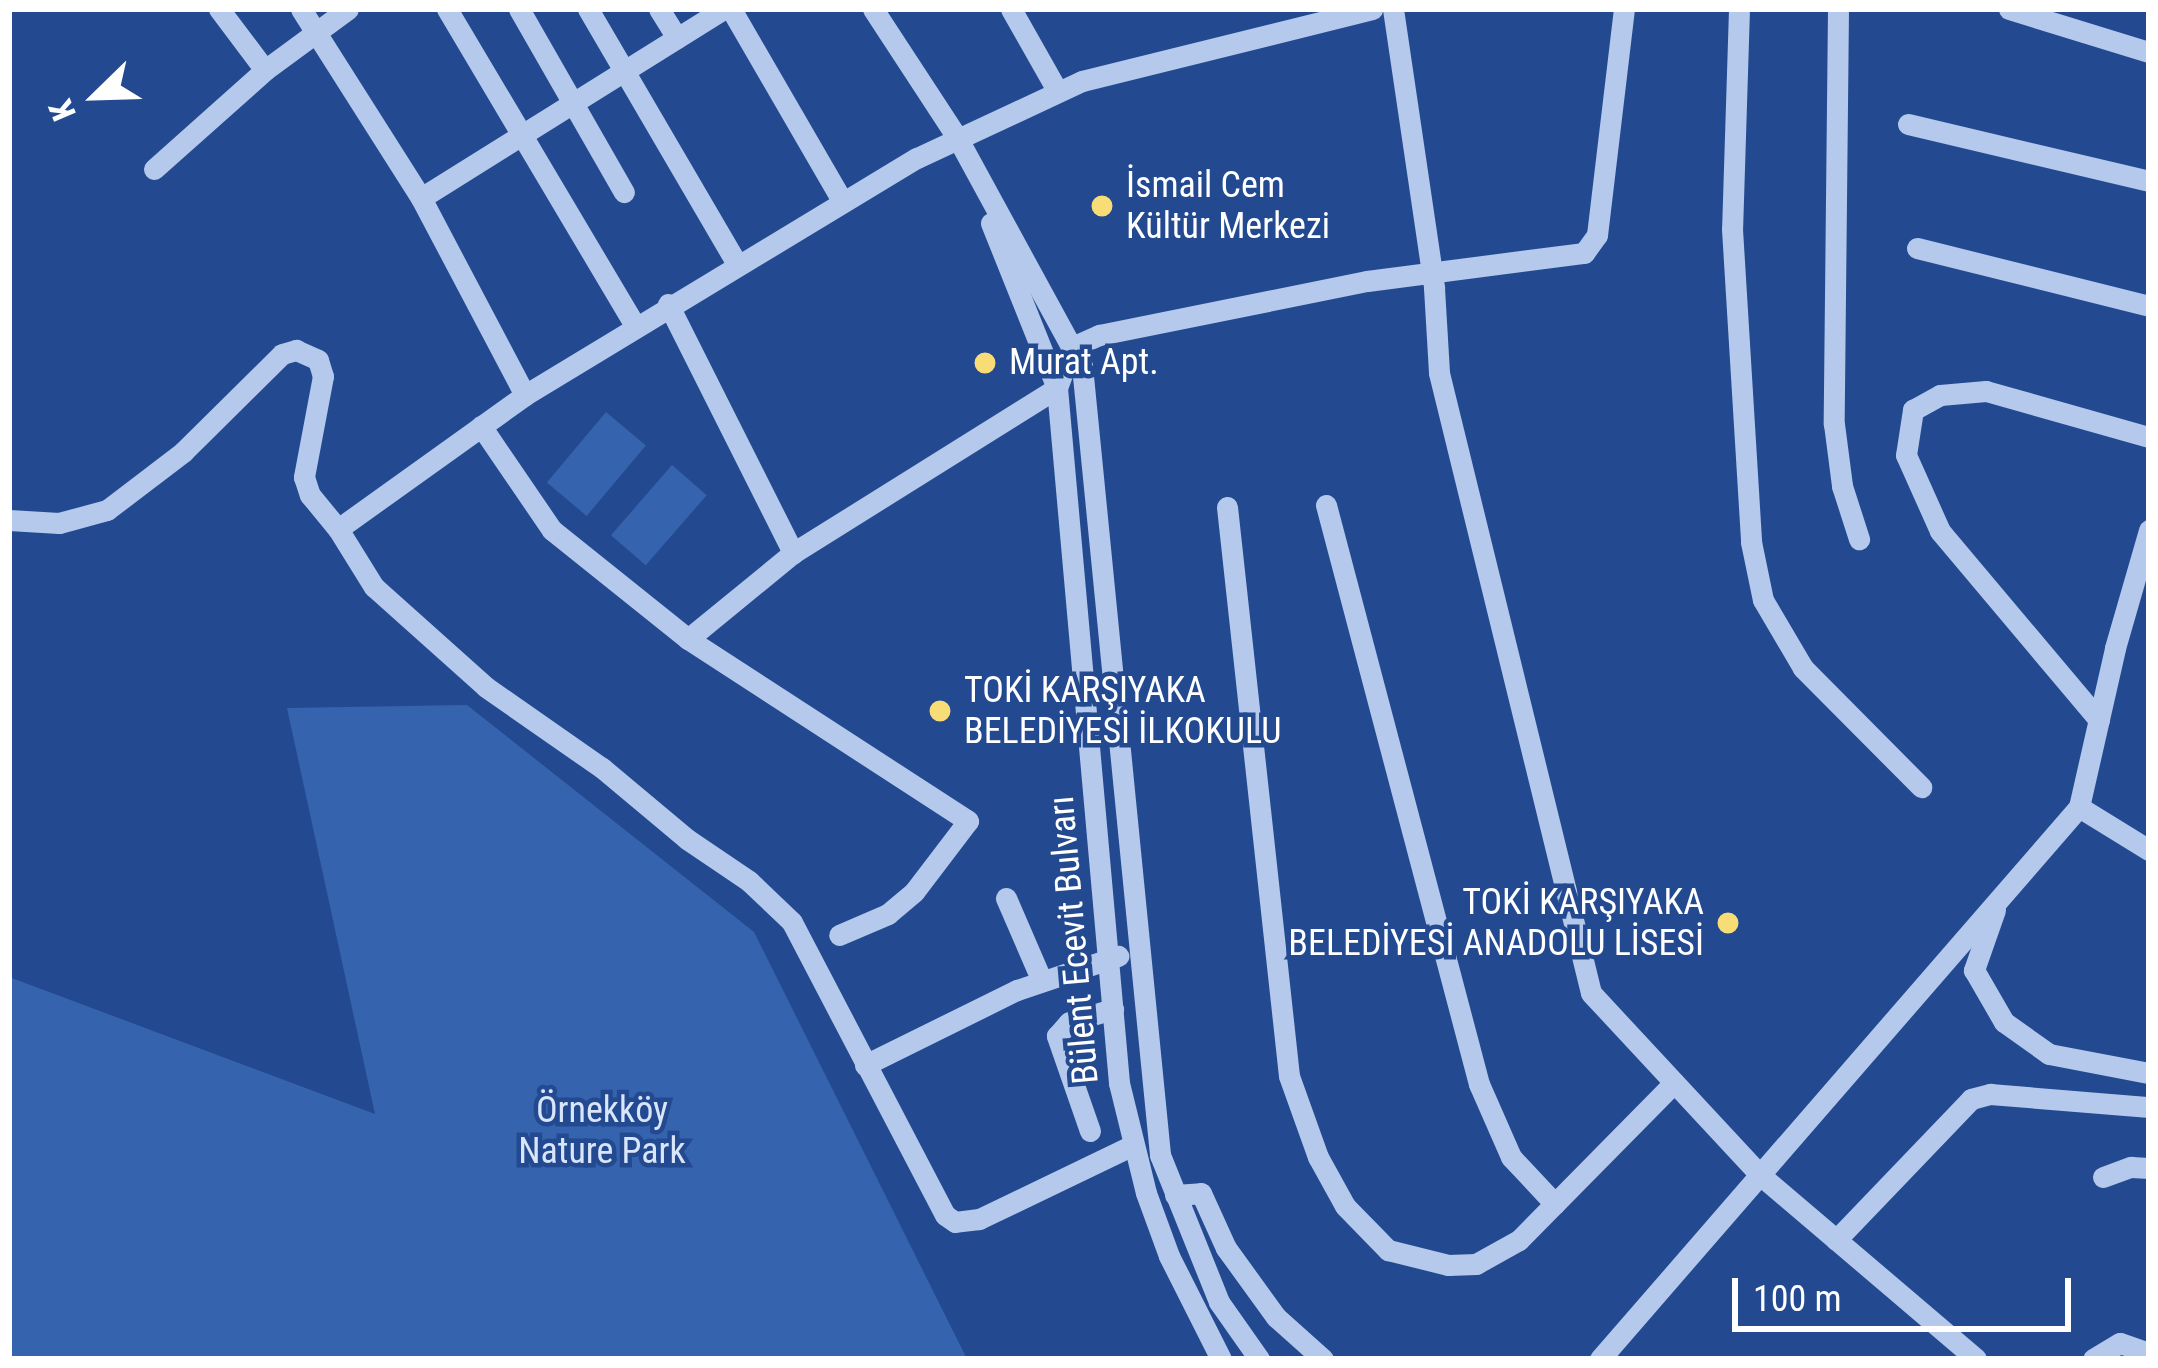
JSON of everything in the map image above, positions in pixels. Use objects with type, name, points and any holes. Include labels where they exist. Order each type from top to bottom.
[{"type":"street","points":[[219,9],[265,70]]},
{"type":"street","points":[[301,9],[421,197],[525,395]]},
{"type":"street","points":[[154,169],[265,70],[348,9]]},
{"type":"street","points":[[447,9],[635,326]]},
{"type":"street","points":[[519,9],[624,192]]},
{"type":"street","points":[[588,9],[737,264]]},
{"type":"street","points":[[659,9],[677,38]]},
{"type":"street","points":[[421,197],[727,9],[843,202]]},
{"type":"street","points":[[873,9],[958,139]]},
{"type":"street","points":[[1011,9],[1058,92]]},
{"type":"street","points":[[1312,9],[1328,14],[1362,9]]},
{"type":"street","points":[[338,529],[525,395],[668,304],[958,139],[1082,81],[1372,9]]},
{"type":"street","points":[[1393,9],[1432,272],[1439,374],[1591,993],[1759,1174],[1976,1359]]},
{"type":"street","points":[[688,639],[793,553],[1057,388],[1072,347],[1099,335],[1432,272],[1576,256],[1590,248],[1597,235],[1624,9]]},
{"type":"street","points":[[1739,9],[1732,229],[1751,542],[1762,600],[1802,668],[1921,787]]},
{"type":"street","points":[[1838,9],[1834,424],[1842,486],[1859,538]]},
{"type":"street","points":[[2009,9],[2084,20],[2149,52]]},
{"type":"street","points":[[1908,124],[2149,182]]},
{"type":"street","name":"Bülent Ecevit Bulvarı","points":[[958,139],[1082,366],[1160,1155],[1220,1302],[1259,1359]]},
{"type":"street","name":"Bülent Ecevit Bulvarı","points":[[958,139],[1057,388],[1120,1083],[1133,1145],[1169,1256],[1221,1359]]},
{"type":"street","points":[[1917,248],[2149,306]]},
{"type":"street","points":[[668,304],[793,553]]},
{"type":"street","points":[[9,520],[59,523],[107,510],[183,452],[282,354],[296,350],[318,360],[322,376],[304,477],[310,495],[374,587],[486,687],[602,768],[687,839],[768,897],[792,922],[945,1215],[955,1222],[979,1219],[1133,1145]]},
{"type":"street","points":[[2099,719],[1940,531],[1906,455],[1912,410],[1940,395],[1986,391],[2149,437]]},
{"type":"street","points":[[481,426],[552,530],[688,639],[968,820],[914,892],[888,914],[839,935]]},
{"type":"street","points":[[1326,505],[1479,1084],[1511,1157],[1555,1204]]},
{"type":"street","points":[[1227,507],[1289,1076],[1318,1157],[1346,1206],[1388,1250],[1423,1260],[1476,1264],[1519,1240],[1674,1083]]},
{"type":"street","points":[[1600,1359],[2079,807],[2149,530]]},
{"type":"street","points":[[2079,807],[2149,850]]},
{"type":"street","points":[[1006,898],[1042,981]]},
{"type":"street","points":[[1998,901],[1974,970],[2004,1022],[2049,1054],[2149,1073]]},
{"type":"street","points":[[865,1065],[1042,981],[1138,952]]},
{"type":"street","points":[[1090,1132],[1057,1036],[1069,1022],[1113,1010]]},
{"type":"street","points":[[1836,1240],[1971,1099],[1990,1094],[2149,1107]]},
{"type":"street","points":[[2103,1177],[2121,1169],[2149,1168]]},
{"type":"street","points":[[1175,1195],[1202,1193],[1226,1249],[1276,1317],[1323,1359]]},
{"type":"street","points":[[2093,1359],[2120,1343],[2149,1353]]},
{"type":"green space","points":[[606,412],[646,445],[587,516],[547,482]]},
{"type":"green space","points":[[672,465],[707,495],[646,565],[611,535]]},
{"type":"green space","name":"Örnekköy Nature Park","points":[[467,705],[754,932],[967,1359],[9,1359],[9,977],[375,1114],[287,708]]},
{"type":"place","name":"İsmail Cem Kültür Merkezi","points":[[1102,206]]},
{"type":"place","name":"Murat Apt.","points":[[985,363]]},
{"type":"place","name":"TOKİ KARŞIYAKA BELEDİYESİ İLKOKULU","points":[[940,711]]},
{"type":"place","name":"TOKİ KARŞIYAKA BELEDİYESİ ANADOLU LİSESİ","points":[[1728,923]]}]
